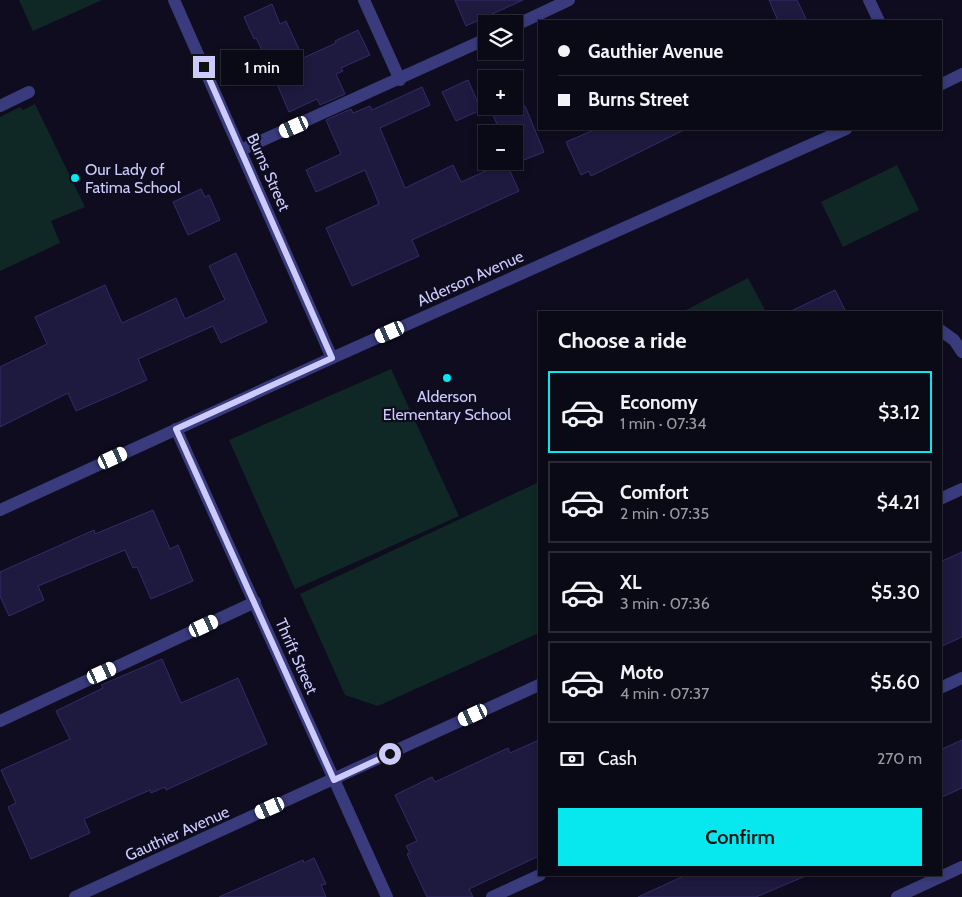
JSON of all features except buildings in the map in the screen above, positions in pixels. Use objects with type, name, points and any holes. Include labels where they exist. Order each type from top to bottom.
[{"type":"street","name":"Burns Street","points":[[174,0],[332,358]]},
{"type":"street","points":[[364,0],[400,80]]},
{"type":"street","points":[[523,22],[569,0]]},
{"type":"street","points":[[869,0],[879,20]]},
{"type":"street","points":[[241,150],[400,80],[478,43]]},
{"type":"street","points":[[942,84],[962,74]]},
{"type":"street","points":[[0,106],[29,92]]},
{"type":"street","name":"Alderson Avenue","points":[[0,510],[332,358],[844,130]]},
{"type":"street","points":[[942,331],[954,340],[962,352]]},
{"type":"street","name":"Thrift Street","points":[[176,429],[387,897]]},
{"type":"street","points":[[942,498],[962,489]]},
{"type":"street","points":[[0,721],[255,602]]},
{"type":"street","points":[[942,687],[962,678]]},
{"type":"street","name":"Gauthier Avenue","points":[[75,897],[538,685]]},
{"type":"street","points":[[897,897],[962,867]]},
{"type":"street","points":[[492,897],[538,876]]},
{"type":"green space","points":[[19,0],[102,0],[33,31]]},
{"type":"green space","points":[[35,104],[85,207],[51,221],[60,243],[0,271],[0,117],[20,107],[23,110]]},
{"type":"green space","points":[[897,165],[919,210],[843,247],[821,202]]},
{"type":"green space","points":[[748,278],[765,311],[686,311]]},
{"type":"green space","points":[[391,369],[459,516],[295,589],[229,440]]},
{"type":"green space","points":[[538,482],[538,633],[378,706],[345,695],[300,594]]},
{"type":"place","name":"Our Lady of Fatima School","points":[[75,178]]},
{"type":"place","name":"Alderson Elementary School","points":[[447,378]]},
{"type":"route","points":[[204,67],[332,358],[176,429],[334,780],[390,754]]}]
